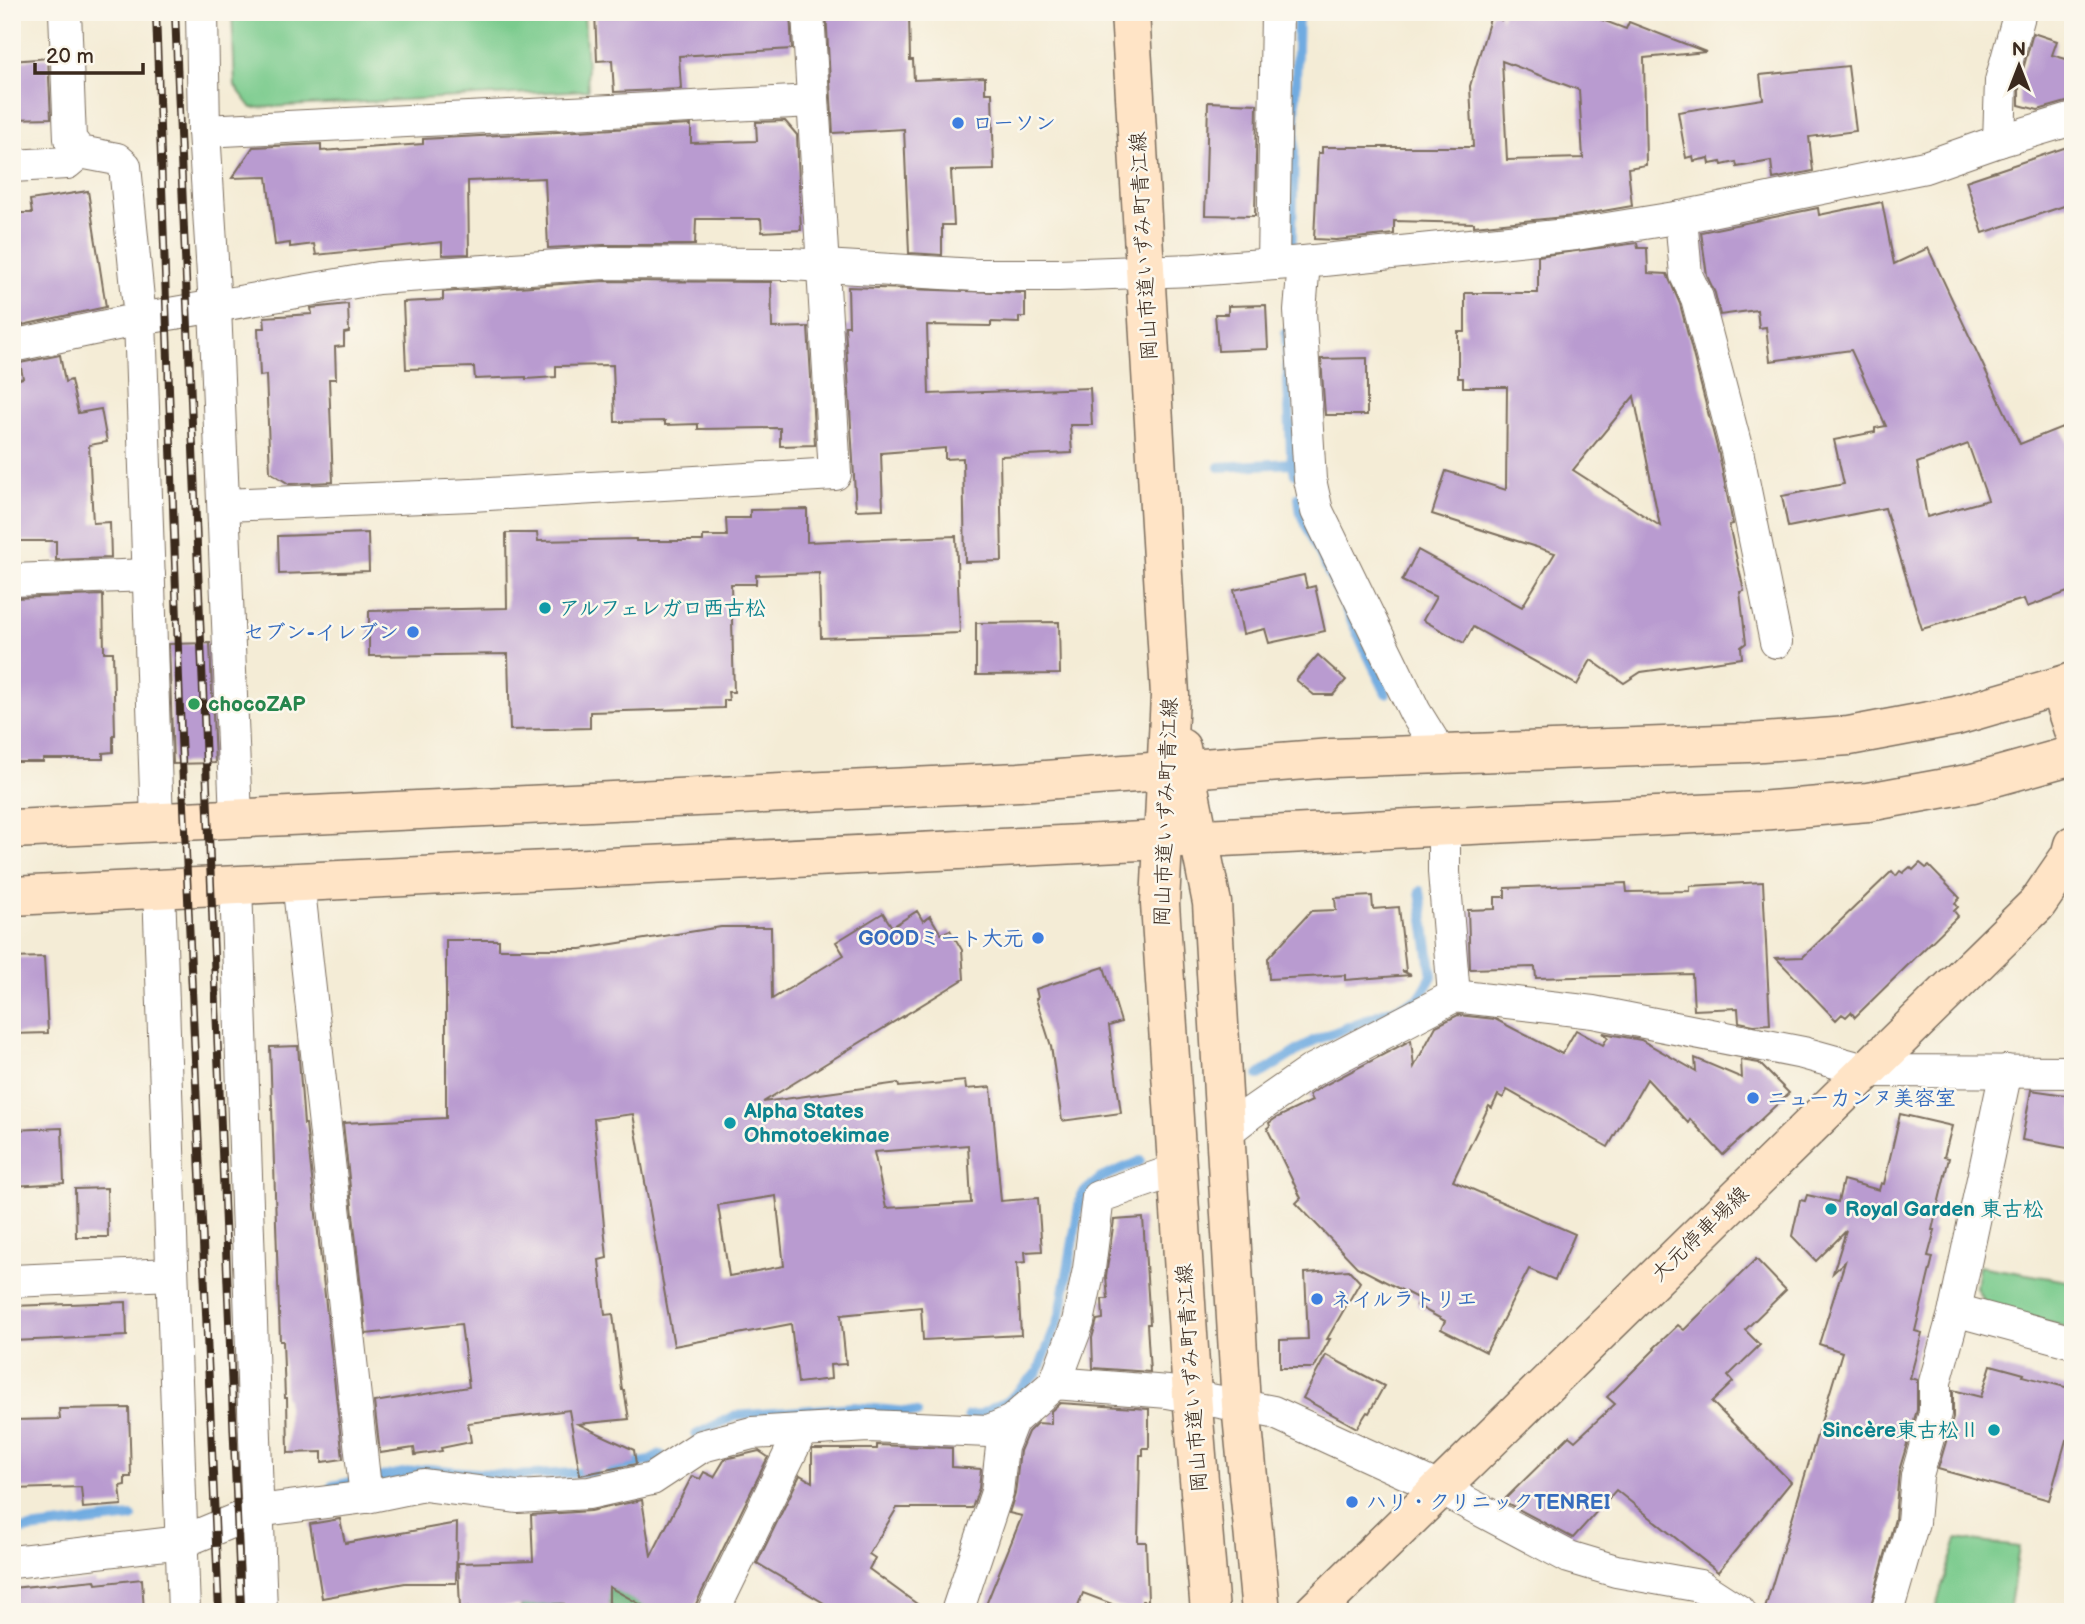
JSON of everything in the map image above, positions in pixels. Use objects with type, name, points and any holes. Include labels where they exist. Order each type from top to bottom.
[{"type":"street","points":[[65,12],[70,139],[80,152],[117,159],[125,166],[140,319],[157,821]]},
{"type":"street","points":[[202,12],[204,131],[215,306],[236,817]]},
{"type":"street","points":[[224,505],[472,495],[835,474],[808,12]]},
{"type":"street","name":"岡山市道いずみ町青江線","points":[[1130,12],[1170,695],[1181,838],[1160,904],[1192,1395],[1210,1612]]},
{"type":"street","points":[[1277,12],[1290,263],[1300,311],[1310,480],[1317,511],[1415,712],[1441,754]]},
{"type":"street","points":[[1999,141],[2001,81],[2020,12]]},
{"type":"street","points":[[204,131],[813,101]]},
{"type":"street","points":[[12,346],[140,319],[378,278],[604,263],[822,266],[976,275],[1058,275],[1290,263],[1576,234],[1681,217],[1925,167],[2073,119]]},
{"type":"street","points":[[12,166],[67,163],[80,152]]},
{"type":"street","points":[[1681,217],[1686,275],[1697,298],[1737,451],[1776,642]]},
{"type":"street","points":[[12,580],[149,575]]},
{"type":"street","points":[[12,829],[1005,783],[1332,758],[1748,743],[1849,736],[1955,716],[2066,685],[2073,730]]},
{"type":"street","points":[[12,896],[1759,811],[1868,802],[1973,782],[2073,755]]},
{"type":"street","points":[[1444,826],[1444,872],[1454,996]]},
{"type":"street","points":[[1181,838],[1212,902],[1241,1405],[1261,1612]]},
{"type":"street","name":"大元停車場線","points":[[1314,1612],[2037,904],[2070,856],[2073,845]]},
{"type":"street","points":[[298,881],[364,1484]]},
{"type":"street","points":[[236,885],[261,1612]]},
{"type":"street","points":[[159,888],[184,1612]]},
{"type":"street","points":[[1224,1134],[1311,1071],[1454,996],[1593,1012],[1803,1053],[1868,1071],[2073,1072]]},
{"type":"street","points":[[1887,1612],[1913,1522],[1917,1476],[1935,1413],[1935,1382],[1955,1310],[2006,1071]]},
{"type":"street","points":[[12,1562],[182,1542],[257,1511],[364,1484],[424,1485],[517,1497],[589,1493],[652,1479],[702,1446],[752,1433],[868,1426],[989,1431],[1012,1421],[1055,1383],[1078,1322],[1089,1269],[1098,1197],[1177,1170]]},
{"type":"street","points":[[12,1281],[172,1273]]},
{"type":"street","points":[[1955,1310],[2073,1342]]},
{"type":"street","points":[[1055,1383],[1192,1395],[1273,1412],[1439,1488],[1569,1558],[1616,1571],[1700,1586],[1741,1612]]},
{"type":"street","points":[[957,1612],[997,1492],[1002,1447],[1012,1421]]},
{"type":"street","points":[[713,1612],[801,1431]]},
{"type":"green space","points":[[232,12],[584,12],[588,90],[252,108],[235,86]]},
{"type":"green space","points":[[1979,1266],[2073,1282],[2073,1329],[1986,1306],[1976,1287]]},
{"type":"green space","points":[[1957,1539],[2019,1547],[2009,1612],[1934,1612]]},
{"type":"green space","points":[[554,1559],[649,1595],[647,1612],[615,1612],[605,1596],[571,1599],[559,1606],[559,1612],[520,1612],[528,1577]]},
{"type":"building","points":[[595,12],[790,12],[792,49],[679,56],[681,89],[614,92],[612,60],[597,61]]},
{"type":"building","points":[[826,12],[909,12],[910,60],[913,60],[914,80],[985,77],[985,93],[992,93],[994,170],[951,171],[954,225],[942,225],[942,255],[909,253],[904,129],[833,133]]},
{"type":"building","points":[[1492,12],[1500,12],[1501,21],[1503,12],[1581,12],[1626,29],[1629,22],[1706,52],[1644,58],[1646,165],[1628,168],[1632,206],[1574,216],[1474,226],[1474,223],[1394,221],[1394,234],[1336,240],[1314,239],[1318,153],[1322,153],[1322,147],[1473,147],[1470,86]],"holes":[[[1502,61],[1579,90],[1583,158],[1507,160]]]},
{"type":"building","points":[[2033,33],[2057,41],[2052,55],[2073,61],[2073,92],[2070,101],[2038,110],[2019,105],[2019,84]]},
{"type":"building","points":[[48,58],[51,118],[12,119],[12,61]]},
{"type":"building","points":[[1848,66],[1856,131],[1809,137],[1813,171],[1773,179],[1771,161],[1737,167],[1736,162],[1722,165],[1721,162],[1710,164],[1709,158],[1694,161],[1693,156],[1686,158],[1678,112],[1763,99],[1760,75]]},
{"type":"building","points":[[1208,102],[1257,104],[1255,216],[1205,215]]},
{"type":"building","points":[[785,121],[797,135],[801,230],[762,232],[761,219],[696,219],[695,245],[548,248],[545,178],[468,181],[469,254],[442,255],[442,242],[316,255],[314,244],[290,247],[290,243],[275,245],[267,177],[232,178],[253,147],[321,144],[321,151],[423,144],[423,139],[691,125],[691,143],[757,141],[756,122]]},
{"type":"building","points":[[2073,145],[2073,203],[1983,233],[1966,181]]},
{"type":"building","points":[[88,191],[106,307],[13,327],[12,213],[32,213],[30,200]]},
{"type":"building","points":[[1882,202],[1894,264],[1928,248],[2020,444],[2062,427],[2073,457],[2073,590],[2027,607],[2024,599],[1922,629],[1885,508],[1788,527],[1782,496],[1844,484],[1834,440],[1875,432],[1875,428],[1886,426],[1851,350],[1770,361],[1766,327],[1759,328],[1757,310],[1720,315],[1715,293],[1707,276],[1701,232],[1818,208],[1819,215]],"holes":[[[1968,444],[1988,500],[1927,517],[1917,463]]]},
{"type":"building","points":[[1637,243],[1638,248],[1647,248],[1648,273],[1667,274],[1680,304],[1719,455],[1733,524],[1729,525],[1744,591],[1740,592],[1746,643],[1741,647],[1742,658],[1641,672],[1624,683],[1591,660],[1577,685],[1473,627],[1464,643],[1423,620],[1436,597],[1402,581],[1418,550],[1522,607],[1555,553],[1432,514],[1446,471],[1506,490],[1507,387],[1463,387],[1463,378],[1458,378],[1458,332],[1465,332],[1465,293],[1538,293],[1538,256]],"holes":[[[1634,396],[1660,526],[1573,470]]]},
{"type":"building","points":[[605,281],[771,282],[772,328],[808,327],[815,445],[780,446],[780,428],[698,429],[698,424],[665,425],[665,421],[615,422],[613,365],[556,366],[556,377],[526,379],[475,379],[474,367],[406,369],[403,302],[443,300],[443,292]]},
{"type":"building","points":[[848,287],[1025,293],[1025,317],[1019,317],[1019,323],[991,322],[991,326],[927,325],[929,394],[1090,388],[1092,425],[1070,425],[1072,453],[1000,456],[1002,561],[965,562],[963,458],[945,459],[945,448],[881,453],[883,509],[856,510],[845,326],[849,326]]},
{"type":"building","points":[[348,304],[349,332],[344,333],[344,346],[335,347],[336,379],[329,379],[333,482],[289,484],[270,472],[266,375],[260,376],[258,328],[265,328],[264,317],[312,314],[311,308]]},
{"type":"building","points":[[1266,305],[1268,349],[1218,351],[1215,314],[1228,314],[1228,306]]},
{"type":"building","points":[[60,355],[65,382],[71,380],[78,413],[101,409],[107,442],[89,445],[93,523],[110,522],[111,558],[56,560],[56,541],[17,541],[16,431],[12,432],[12,381],[23,378],[20,363]]},
{"type":"building","points":[[1367,358],[1367,415],[1325,415],[1321,359]]},
{"type":"building","points":[[807,509],[807,542],[956,536],[960,633],[821,638],[819,573],[756,575],[756,584],[731,584],[734,692],[728,692],[729,700],[724,700],[724,708],[590,712],[590,728],[510,730],[508,654],[369,656],[369,611],[507,608],[506,533],[537,533],[538,541],[703,541],[703,536],[727,536],[726,518],[750,518],[750,510]]},
{"type":"building","points":[[368,533],[369,571],[279,574],[278,536]]},
{"type":"building","points":[[1304,575],[1307,588],[1315,586],[1325,631],[1269,643],[1265,629],[1243,634],[1234,590]]},
{"type":"building","points":[[103,595],[104,652],[113,652],[113,752],[103,753],[103,759],[12,762],[12,598]]},
{"type":"building","points":[[1059,622],[1060,674],[976,675],[976,623]]},
{"type":"building","name":"chocoZAP","points":[[210,643],[215,763],[173,764],[169,644]]},
{"type":"building","points":[[1318,655],[1346,680],[1333,695],[1314,695],[1296,680]]},
{"type":"building","points":[[1920,863],[1926,868],[1929,866],[1960,898],[1955,903],[1958,907],[1954,911],[1958,916],[1855,1017],[1851,1012],[1846,1017],[1842,1014],[1836,1020],[1776,958],[1803,957],[1892,871],[1896,876],[1910,867],[1913,870]]},
{"type":"building","points":[[1763,882],[1770,1024],[1739,1022],[1738,1008],[1694,1010],[1692,974],[1536,978],[1535,967],[1470,969],[1468,910],[1495,909],[1495,897],[1505,897],[1505,888],[1626,883],[1627,892],[1690,891],[1690,886]]},
{"type":"building","points":[[1372,896],[1373,909],[1399,907],[1406,971],[1402,971],[1411,975],[1345,980],[1345,975],[1269,979],[1268,958],[1311,911],[1336,910],[1335,898]]},
{"type":"building","points":[[917,911],[923,921],[930,916],[941,934],[950,930],[962,950],[964,979],[763,1102],[898,1083],[899,1087],[965,1081],[966,1089],[991,1087],[1001,1201],[1038,1198],[1042,1251],[1025,1252],[1026,1262],[1017,1263],[1021,1335],[923,1340],[921,1307],[841,1315],[846,1364],[830,1365],[831,1379],[798,1383],[791,1324],[674,1346],[633,1114],[594,1119],[607,1258],[599,1260],[605,1315],[613,1314],[622,1390],[629,1419],[578,1424],[634,1450],[636,1464],[580,1475],[569,1410],[468,1423],[471,1442],[441,1448],[442,1451],[415,1455],[414,1448],[380,1453],[374,1402],[469,1387],[461,1324],[366,1334],[343,1123],[446,1118],[446,940],[499,940],[499,949],[581,949],[721,927],[771,927],[772,999],[844,955],[836,942],[883,913],[892,927]],"holes":[[[968,1145],[971,1203],[886,1208],[874,1152]],[[776,1196],[784,1266],[729,1276],[718,1205]]]},
{"type":"building","points":[[44,957],[48,1033],[12,1034],[12,958]]},
{"type":"building","points":[[1104,967],[1121,1022],[1109,1026],[1121,1113],[1062,1121],[1051,1046],[1036,999],[1036,989]]},
{"type":"building","points":[[1458,1015],[1495,1019],[1562,1054],[1576,1030],[1603,1045],[1608,1037],[1603,1033],[1641,1040],[1696,1071],[1695,1058],[1742,1078],[1741,1060],[1759,1063],[1789,1093],[1723,1155],[1690,1119],[1688,1123],[1647,1079],[1608,1147],[1507,1090],[1503,1098],[1498,1095],[1492,1108],[1489,1106],[1453,1181],[1575,1234],[1555,1280],[1529,1269],[1486,1352],[1441,1329],[1445,1321],[1416,1305],[1419,1299],[1357,1267],[1296,1203],[1301,1198],[1267,1128],[1276,1118],[1312,1101],[1309,1095],[1321,1087],[1411,1040],[1414,1067],[1436,1026]]},
{"type":"building","points":[[298,1046],[304,1124],[343,1459],[322,1462],[322,1452],[288,1453],[283,1341],[280,1341],[270,1047]]},
{"type":"building","points":[[2031,1090],[2073,1096],[2073,1149],[2022,1140]]},
{"type":"building","points":[[1900,1114],[1952,1126],[1944,1157],[1949,1158],[1928,1256],[1933,1257],[1915,1331],[1922,1333],[1910,1378],[1917,1380],[1917,1410],[1899,1471],[1895,1519],[1869,1612],[1764,1612],[1842,1352],[1819,1344],[1845,1262],[1833,1273],[1846,1231],[1816,1261],[1792,1236],[1800,1200],[1805,1201],[1807,1195],[1838,1202],[1843,1180],[1879,1190],[1881,1183],[1884,1184]]},
{"type":"building","points":[[62,1128],[64,1183],[12,1186],[12,1130]]},
{"type":"building","points":[[107,1188],[108,1237],[76,1237],[75,1189]]},
{"type":"building","points":[[1143,1218],[1150,1324],[1147,1324],[1150,1372],[1093,1368],[1092,1338],[1097,1320],[1103,1319],[1102,1299],[1108,1299],[1106,1276],[1114,1220]]},
{"type":"building","points":[[1756,1259],[1786,1290],[1745,1330],[1760,1345],[1728,1376],[1733,1382],[1712,1402],[1791,1482],[1718,1572],[1616,1490],[1573,1538],[1503,1501],[1569,1436],[1575,1441],[1615,1404],[1607,1397],[1654,1348],[1678,1325],[1684,1330]]},
{"type":"building","points":[[1349,1270],[1360,1282],[1327,1339],[1330,1339],[1314,1368],[1280,1368],[1280,1340],[1308,1339],[1305,1273]]},
{"type":"building","points":[[126,1302],[127,1336],[12,1341],[12,1306]]},
{"type":"building","points":[[1326,1355],[1384,1386],[1357,1428],[1303,1398]]},
{"type":"building","name":"Sincère東古松Ⅱ","points":[[1991,1365],[2073,1389],[2073,1442],[2066,1440],[2049,1500],[1938,1469],[1953,1418],[1953,1390],[1981,1397]]},
{"type":"building","points":[[1060,1403],[1149,1409],[1149,1448],[1143,1448],[1143,1455],[1140,1455],[1138,1542],[1146,1542],[1148,1601],[1142,1601],[1142,1612],[1133,1612],[1083,1593],[1076,1612],[983,1612],[1022,1516],[1009,1513],[1015,1494],[1020,1451],[1028,1432],[1037,1423],[1051,1424],[1051,1411]]},
{"type":"building","points":[[129,1408],[131,1477],[125,1477],[125,1485],[120,1486],[122,1505],[83,1508],[81,1487],[12,1489],[12,1420],[60,1419],[59,1409]]},
{"type":"building","points":[[877,1445],[952,1448],[952,1467],[981,1469],[979,1488],[972,1508],[897,1508],[869,1554],[875,1558],[869,1569],[928,1612],[839,1612],[757,1563],[800,1475],[812,1482],[812,1449],[877,1449]]},
{"type":"building","points":[[759,1451],[768,1457],[696,1604],[695,1612],[654,1612],[609,1587],[609,1612],[564,1612],[564,1604],[460,1608],[458,1563],[533,1561],[531,1515],[590,1511],[642,1500],[651,1556],[692,1476],[700,1479],[704,1472],[714,1477],[725,1459]]},
{"type":"building","points":[[340,1519],[345,1543],[457,1523],[456,1583],[405,1583],[322,1598],[310,1524]]},
{"type":"building","points":[[142,1579],[144,1612],[12,1612],[12,1588],[95,1580],[96,1584]]},
{"type":"waterway","points":[[1291,261],[1298,12]]},
{"type":"waterway","points":[[1286,333],[1291,452],[1295,474]]},
{"type":"waterway","points":[[1219,467],[1293,463]]},
{"type":"waterway","points":[[1299,497],[1301,514],[1386,693]]},
{"type":"waterway","points":[[1259,1075],[1313,1041],[1419,999],[1432,976],[1420,891]]},
{"type":"waterway","points":[[968,1416],[979,1415],[1008,1401],[1038,1372],[1060,1316],[1081,1195],[1101,1178],[1140,1161]]},
{"type":"waterway","points":[[696,1435],[734,1416],[854,1407],[917,1413]]},
{"type":"waterway","points":[[610,1469],[650,1461],[661,1455]]},
{"type":"waterway","points":[[332,1486],[426,1469],[513,1476],[594,1472]]},
{"type":"waterway","points":[[12,1531],[132,1517]]},
{"type":"railway","points":[[156,12],[181,737],[219,1612]]},
{"type":"railway","points":[[175,12],[241,1612]]},
{"type":"place","name":"ローソン","points":[[958,123]]},
{"type":"place","name":"アルフェレガロ西古松","points":[[545,608]]},
{"type":"place","name":"セブン-イレブン","points":[[413,632]]},
{"type":"place","name":"chocoZAP","points":[[194,704]]},
{"type":"place","name":"GOODミート大元","points":[[1038,938]]},
{"type":"place","name":"ニューカンヌ美容室","points":[[1753,1098]]},
{"type":"place","name":"Alpha States Ohmotoekimae","points":[[730,1123]]},
{"type":"place","name":"Royal Garden 東古松","points":[[1831,1209]]},
{"type":"place","name":"ネイルラトリエ","points":[[1317,1299]]},
{"type":"place","name":"Sincère東古松Ⅱ","points":[[1994,1430]]},
{"type":"place","name":"ハリ・クリニックTENREI","points":[[1352,1502]]}]
